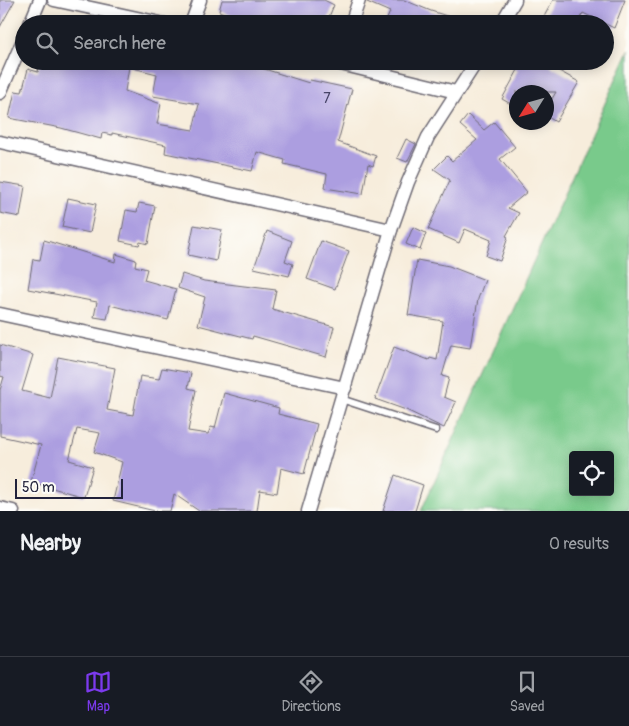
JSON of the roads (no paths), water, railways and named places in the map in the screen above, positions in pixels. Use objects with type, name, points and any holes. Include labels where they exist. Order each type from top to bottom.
[{"type":"street","points":[[34,15],[40,0]]},
{"type":"street","points":[[54,0],[123,15]]},
{"type":"street","points":[[194,15],[200,0]]},
{"type":"street","points":[[353,15],[359,0]]},
{"type":"street","points":[[506,15],[515,0]]},
{"type":"street","points":[[0,93],[15,59]]},
{"type":"street","points":[[367,70],[456,92]]},
{"type":"street","points":[[308,511],[391,230],[408,182],[428,137],[471,70]]},
{"type":"street","points":[[0,142],[391,230]]},
{"type":"street","points":[[0,314],[343,394]]},
{"type":"street","points":[[0,508],[13,511]]},
{"type":"lane","points":[[343,394],[436,430]]}]
